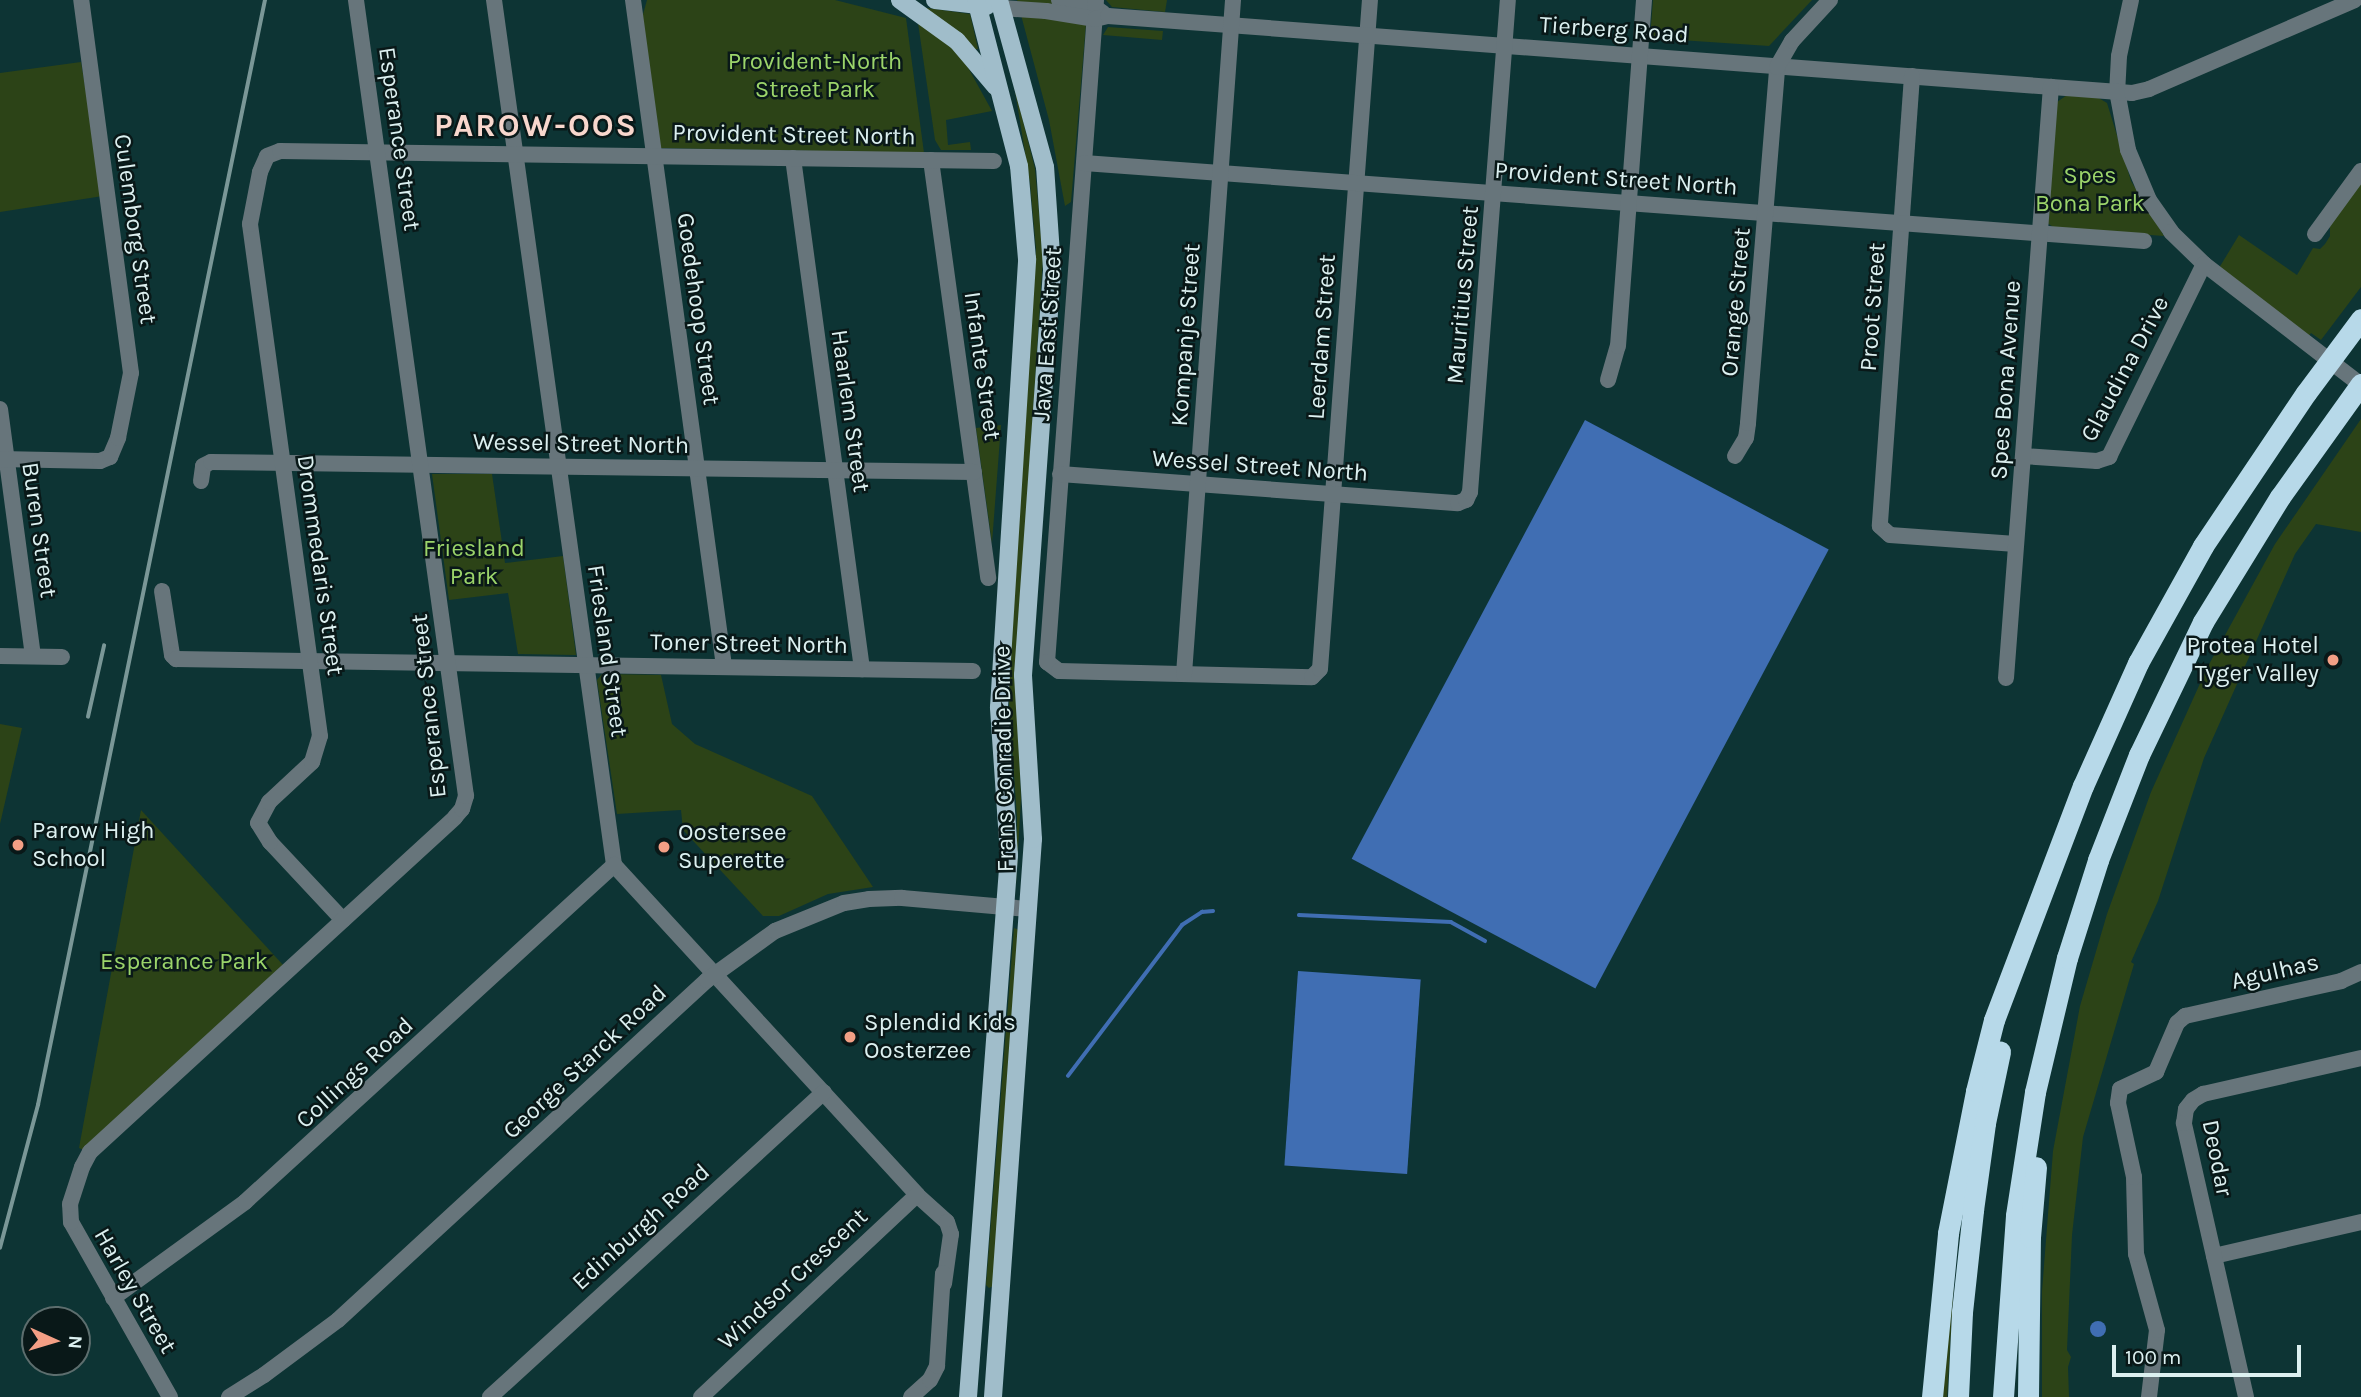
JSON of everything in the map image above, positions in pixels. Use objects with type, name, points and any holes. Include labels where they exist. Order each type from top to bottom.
[{"type":"highway","points":[[1933,1397],[1948,1233],[1970,1114],[1994,1020],[2056,855],[2110,722],[2169,604],[2241,487],[2355,327]]},
{"type":"highway","points":[[2003,1397],[2016,1215],[2035,1092],[2051,1019],[2098,860],[2139,755],[2203,622],[2280,497],[2361,384]]},
{"type":"highway","points":[[1958,1397],[1962,1312],[1985,1123],[2025,950],[2056,855]]},
{"type":"highway","points":[[2028,1397],[2029,1237],[2051,1019]]},
{"type":"main road","points":[[900,0],[957,41],[1002,96]]},
{"type":"main road","name":"Tierberg Road","points":[[935,0],[1000,4]]},
{"type":"main road","name":"Frans Conradie Drive","points":[[968,1397],[1005,907],[1009,828],[999,708],[1000,663],[1027,258],[1019,166],[976,2]]},
{"type":"main road","name":"Frans Conradie Drive","points":[[993,1397],[1033,839],[1023,675],[1049,326],[1051,233],[1045,167],[1000,4]]},
{"type":"street","name":"Culemborg Street","points":[[4,459],[106,460],[113,453],[131,373],[81,0]]},
{"type":"street","name":"Esperance Street","points":[[70,1204],[90,1152],[455,817],[465,803],[466,788],[356,0]]},
{"type":"street","name":"Friesland Street","points":[[494,0],[614,865]]},
{"type":"street","name":"Goedehoop Street","points":[[633,0],[724,666]]},
{"type":"street","name":"Tierberg Road","points":[[1059,0],[1099,11]]},
{"type":"street","name":"Kompanje Street","points":[[1184,674],[1233,0]]},
{"type":"street","name":"Leerdam Street","points":[[1184,674],[1315,676],[1320,669],[1370,0]]},
{"type":"street","name":"Mauritius Street","points":[[1458,503],[1466,500],[1470,492],[1508,0]]},
{"type":"street","points":[[1608,380],[1618,346],[1644,0]]},
{"type":"street","name":"Orange Street","points":[[1735,456],[1748,431],[1777,66],[1792,41],[1830,0]]},
{"type":"street","points":[[2131,0],[2119,56],[2117,91],[2128,150],[2143,188],[2172,232],[2204,264],[2361,384]]},
{"type":"street","name":"Tierberg Road","points":[[1000,4],[1046,11],[1099,11],[1232,27],[2132,93],[2149,89],[2355,0]]},
{"type":"street","name":"Java East Street","points":[[1099,11],[1084,163],[1046,657],[1053,669],[1184,674]]},
{"type":"street","name":"Proot Street","points":[[1912,76],[1880,522],[1882,530],[1890,535],[2016,544]]},
{"type":"street","name":"Spes Bona Avenue","points":[[2006,678],[2051,87]]},
{"type":"street","name":"Provident Street North","points":[[263,163],[270,154],[280,150],[994,161]]},
{"type":"street","name":"Haarlem Street","points":[[793,158],[862,669]]},
{"type":"street","name":"Infante Street","points":[[931,160],[988,578]]},
{"type":"street","name":"Drommedaris Street","points":[[263,163],[250,225],[320,736],[317,754],[269,802],[258,823],[270,842],[343,920]]},
{"type":"street","name":"Provident Street North","points":[[1084,163],[2144,240]]},
{"type":"street","points":[[2315,234],[2361,171]]},
{"type":"street","name":"Glaudina Drive","points":[[2023,456],[2097,461],[2109,457],[2204,264]]},
{"type":"street","name":"Buren Street","points":[[0,409],[4,459],[33,656]]},
{"type":"street","name":"Wessel Street North","points":[[201,481],[202,468],[207,463],[974,472]]},
{"type":"street","name":"Wessel Street North","points":[[1060,474],[1458,503]]},
{"type":"street","name":"Toner Street North","points":[[162,591],[172,655],[176,659],[973,671]]},
{"type":"street","points":[[0,656],[62,656]]},
{"type":"street","points":[[614,865],[921,1198],[945,1231],[944,1284],[937,1366],[930,1380],[911,1397]]},
{"type":"street","name":"Collings Road","points":[[113,1298],[245,1202],[614,865]]},
{"type":"street","name":"George Starck Road","points":[[229,1397],[264,1375],[338,1320],[715,973],[775,931],[844,904],[902,898],[1029,909]]},
{"type":"street","name":"Agulhas","points":[[2149,1397],[2157,1331],[2136,1254],[2134,1177],[2118,1095],[2125,1084],[2148,1079],[2156,1072],[2177,1023],[2185,1016],[2341,981],[2361,972]]},
{"type":"street","name":"Deodar","points":[[2246,1397],[2184,1123],[2189,1104],[2203,1094],[2361,1058]]},
{"type":"street","name":"Edinburgh Road","points":[[490,1397],[824,1092]]},
{"type":"street","name":"Windsor Crescent","points":[[701,1397],[921,1198]]},
{"type":"street","name":"Harley Street","points":[[70,1204],[74,1229],[170,1397]]},
{"type":"street","points":[[2214,1256],[2361,1222]]},
{"type":"green space","name":"Provident-North Street Park","points":[[647,0],[835,0],[906,18],[924,153],[660,148],[642,18]]},
{"type":"green space","points":[[1017,0],[1088,0],[1071,202],[1065,206],[1049,120]]},
{"type":"green space","points":[[1106,0],[1167,0],[1165,12],[1112,7]]},
{"type":"green space","points":[[1653,0],[1812,0],[1769,46],[1650,38]]},
{"type":"green space","points":[[920,7],[970,14],[978,49],[975,49]]},
{"type":"green space","points":[[918,23],[948,44],[965,62],[992,111],[946,120],[948,145],[970,142],[971,150],[941,150],[935,140]]},
{"type":"green space","points":[[1108,27],[1163,31],[1162,40],[1103,35]]},
{"type":"green space","points":[[81,62],[103,196],[0,212],[0,73]]},
{"type":"green space","points":[[1014,85],[1035,169],[1043,258],[1016,671],[1021,799],[1016,885],[1017,818],[1008,688],[1036,249],[1030,183]]},
{"type":"green space","name":"Spes Bona Park","points":[[2067,95],[2097,97],[2107,103],[2131,181],[2164,236],[2055,228],[2047,223],[2057,102]]},
{"type":"green space","points":[[2361,179],[2361,287],[2321,340],[2311,333],[2307,338],[2219,268],[2239,235],[2297,275],[2313,248],[2320,249],[2325,244],[2330,236],[2330,226]]},
{"type":"green space","points":[[2361,419],[2361,532],[2316,524],[2295,554],[2204,758],[2158,901],[2131,962],[2134,964],[2083,1137],[2072,1235],[2067,1350],[2071,1357],[2068,1367],[2069,1397],[2042,1397],[2042,1291],[2053,1151],[2080,1006],[2107,914],[2151,792],[2207,668],[2275,544]]},
{"type":"green space","points":[[1001,425],[992,543],[976,428]]},
{"type":"green space","name":"Friesland Park","points":[[432,474],[492,474],[505,563],[563,556],[576,655],[518,654],[508,593],[449,600]]},
{"type":"green space","points":[[602,674],[661,675],[672,724],[695,744],[812,796],[873,887],[828,894],[779,916],[763,916],[683,830],[681,810],[617,814],[597,680]]},
{"type":"green space","points":[[0,724],[22,728],[0,824]]},
{"type":"green space","name":"Esperance Park","points":[[141,810],[284,966],[84,1150],[79,1148]]},
{"type":"green space","points":[[1014,928],[1019,930],[993,1286],[989,1288],[986,1285]]},
{"type":"green space","points":[[1954,1281],[1947,1397],[1942,1397]]},
{"type":"water","points":[[1585,420],[1829,550],[1595,988],[1352,859]]},
{"type":"water","points":[[1298,971],[1421,980],[1407,1174],[1284,1166]]},
{"type":"water","points":[[2098,1321],[2104,1323],[2104,1335],[2098,1337],[2092,1335],[2090,1329],[2092,1323]]},
{"type":"waterway","points":[[1068,1076],[1182,925],[1202,912],[1213,911]]},
{"type":"waterway","points":[[1299,915],[1451,922],[1485,941]]},
{"type":"railway","points":[[0,1248],[38,1105],[265,0]]},
{"type":"railway","points":[[88,717],[104,646]]},
{"type":"place","name":"Protea Hotel Tyger Valley","points":[[2333,660]]},
{"type":"place","name":"Parow High School","points":[[18,845]]},
{"type":"place","name":"Oostersee Superette","points":[[664,847]]},
{"type":"place","name":"Splendid Kids Oosterzee","points":[[850,1037]]},
{"type":"district","name":"PAROW-OOS","points":[[536,126]]}]
